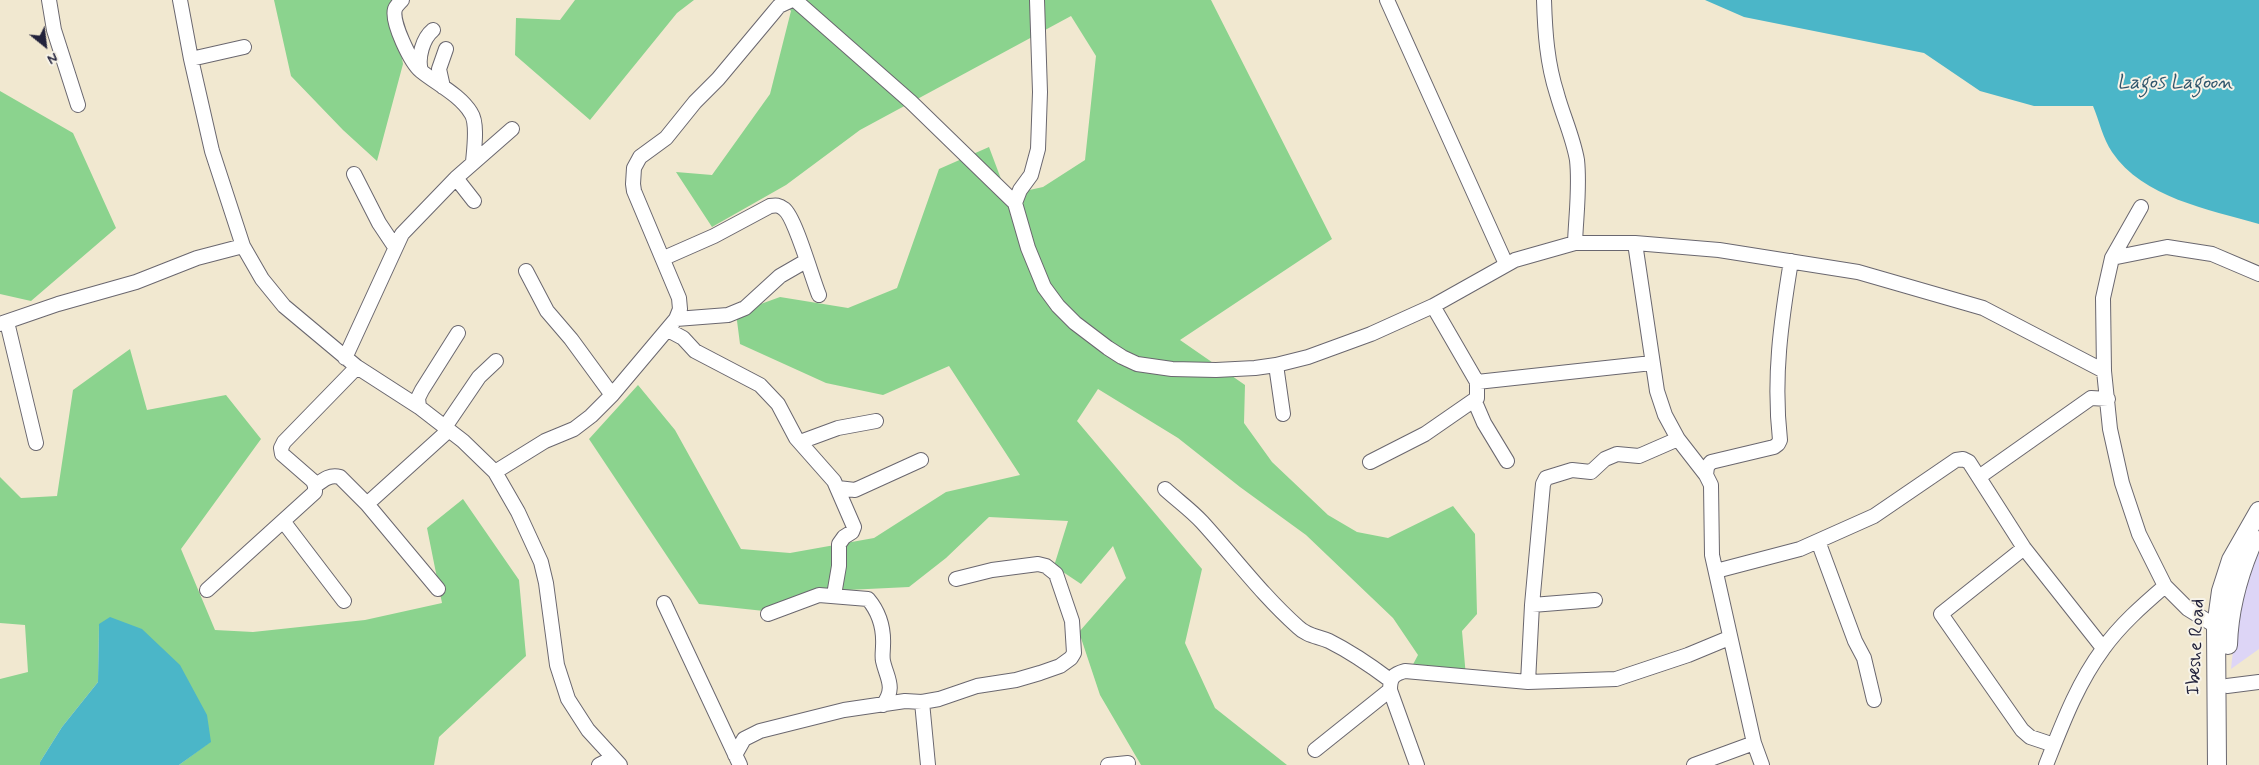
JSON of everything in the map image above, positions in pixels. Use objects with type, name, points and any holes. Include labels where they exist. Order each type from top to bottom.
[{"type":"main road","name":"Ibeshe Road","points":[[2217,765],[2222,630],[2221,590],[2232,560],[2259,511]]},
{"type":"main road","name":"Ibeshe Road","points":[[2230,765],[2227,686],[2222,630],[2244,563],[2259,527]]},
{"type":"street","points":[[49,0],[54,30],[78,105]]},
{"type":"street","points":[[180,0],[212,151],[243,246],[262,279],[284,306],[357,367],[419,406],[447,428],[495,472],[518,512],[541,562],[546,583],[558,665],[568,699],[588,730],[616,762]]},
{"type":"street","points":[[402,0],[395,10],[394,22],[415,63],[421,71],[466,106],[473,115],[475,142],[473,162]]},
{"type":"street","points":[[495,472],[545,442],[574,429],[591,416],[612,395],[672,325],[680,309],[679,298],[664,258],[634,191],[634,168],[640,158],[666,138],[691,106],[718,79],[774,12],[794,0],[911,102],[1015,204],[1028,248],[1044,287],[1058,306],[1075,323],[1122,357],[1137,364],[1172,369],[1255,368],[1276,365],[1308,357],[1371,334],[1433,306],[1514,260],[1575,244],[1635,243],[1719,250],[1858,272],[1982,308],[2104,370]]},
{"type":"street","points":[[1015,204],[1020,190],[1031,175],[1038,149],[1040,92],[1037,0]]},
{"type":"street","points":[[1387,0],[1506,264]]},
{"type":"street","points":[[1544,0],[1546,50],[1577,160],[1578,191],[1575,244]]},
{"type":"street","points":[[421,71],[419,64],[426,36],[433,30]]},
{"type":"street","points":[[191,59],[244,47]]},
{"type":"street","points":[[443,87],[439,69],[446,49]]},
{"type":"street","points":[[345,358],[402,234],[456,178],[512,129]]},
{"type":"street","points":[[354,174],[379,223],[395,247]]},
{"type":"street","points":[[456,178],[474,201]]},
{"type":"street","points":[[664,258],[777,205],[785,209],[791,217],[819,295]]},
{"type":"street","points":[[2142,207],[2112,258],[2103,298],[2104,370],[2110,429],[2122,483],[2139,534],[2165,586],[2188,609],[2222,630]]},
{"type":"street","points":[[1635,243],[1657,391],[1665,415],[1678,439],[1706,475],[1710,485],[1712,555],[1729,638],[1754,743],[1762,765]]},
{"type":"street","points":[[36,443],[4,323],[58,304],[136,282],[197,258],[243,246]]},
{"type":"street","points":[[2112,258],[2167,246],[2212,254],[2259,274]]},
{"type":"street","points":[[672,325],[722,317],[745,308],[780,276],[806,261]]},
{"type":"street","points":[[1706,475],[1710,462],[1774,447],[1780,440],[1776,387],[1780,327],[1791,261]]},
{"type":"street","points":[[526,271],[547,312],[571,339],[612,395]]},
{"type":"street","points":[[1370,462],[1425,434],[1475,402],[1477,398],[1477,382],[1433,306]]},
{"type":"street","points":[[672,325],[695,351],[760,385],[778,404],[800,442],[838,488],[854,527],[852,532],[844,537],[839,544],[839,566],[834,595]]},
{"type":"street","points":[[419,406],[418,398],[422,390],[458,333]]},
{"type":"street","points":[[367,504],[447,428],[479,377],[496,361]]},
{"type":"street","points":[[1477,382],[1652,363]]},
{"type":"street","points":[[1276,365],[1283,414]]},
{"type":"street","points":[[207,590],[315,492],[313,481],[282,454],[280,448],[357,367]]},
{"type":"street","points":[[1979,477],[2091,398],[2108,399]]},
{"type":"street","points":[[1475,402],[1484,423],[1507,461]]},
{"type":"street","points":[[800,442],[838,428],[876,422]]},
{"type":"street","points":[[1528,682],[1532,605],[1543,484],[1546,478],[1572,470],[1591,472],[1605,459],[1617,454],[1639,456],[1678,439]]},
{"type":"street","points":[[838,488],[855,490],[921,460]]},
{"type":"street","points":[[1716,571],[1800,549],[1874,516],[1956,460],[1966,460],[2024,548],[2104,648]]},
{"type":"street","points":[[315,486],[328,477],[334,475],[340,477],[367,504],[438,588]]},
{"type":"street","points":[[1165,489],[1200,520],[1246,572],[1257,588],[1299,628],[1308,635],[1326,640],[1347,651],[1390,685],[1416,765]]},
{"type":"street","points":[[283,521],[344,601]]},
{"type":"street","points":[[1818,541],[1854,641],[1864,658],[1874,700]]},
{"type":"street","points":[[2024,548],[1941,614],[2022,730],[2034,739],[2054,745]]},
{"type":"street","points":[[737,760],[744,739],[760,731],[834,712],[905,701],[922,702],[977,686],[1016,680],[1066,663],[1074,653],[1072,620],[1056,574],[1046,566],[1038,564],[992,570],[956,579]]},
{"type":"street","points":[[2046,765],[2064,718],[2085,676],[2104,648],[2134,613],[2165,586]]},
{"type":"street","points":[[768,614],[812,597],[834,595],[868,599],[880,617],[884,644],[882,659],[889,675],[890,692],[883,705]]},
{"type":"street","points":[[1532,605],[1595,600]]},
{"type":"street","points":[[664,603],[737,760]]},
{"type":"street","points":[[1315,750],[1390,685],[1395,674],[1405,671],[1528,682],[1616,679],[1688,655],[1729,638]]},
{"type":"street","points":[[2227,686],[2259,682]]},
{"type":"street","points":[[922,702],[928,765]]},
{"type":"street","points":[[1694,765],[1754,743]]},
{"type":"street","points":[[599,765],[616,762]]},
{"type":"street","points":[[1108,765],[1128,763]]},
{"type":"shaded area","points":[[2259,541],[2259,649],[2231,669],[2236,623],[2248,564]]},
{"type":"green space","points":[[274,0],[392,0],[403,64],[377,161],[343,130],[291,76]]},
{"type":"green space","points":[[575,0],[694,0],[677,13],[590,120],[515,55],[516,18],[560,20]]},
{"type":"green space","points":[[782,0],[1211,0],[1332,239],[1180,340],[1245,385],[1244,423],[1272,462],[1328,515],[1357,532],[1388,538],[1453,506],[1475,534],[1477,614],[1462,631],[1466,677],[1409,672],[1418,655],[1393,618],[1306,535],[1240,487],[1178,438],[1098,389],[1077,421],[1202,569],[1185,643],[1215,708],[1287,765],[1141,765],[1100,695],[1079,632],[1126,578],[1113,546],[1081,584],[1054,566],[1068,521],[989,517],[946,558],[909,587],[847,590],[764,611],[699,604],[589,439],[638,385],[675,430],[741,549],[790,553],[874,538],[946,492],[1020,475],[949,366],[883,395],[826,383],[740,344],[736,313],[780,297],[848,308],[897,288],[939,169],[989,147],[1007,195],[1043,187],[1085,160],[1096,56],[1071,16],[860,130],[786,185],[712,227],[676,172],[712,175],[770,94],[791,11]]},
{"type":"green space","points":[[0,91],[73,133],[116,228],[31,301],[0,294]]},
{"type":"green space","points":[[130,349],[147,410],[226,395],[261,439],[181,549],[215,630],[253,632],[365,620],[442,603],[427,528],[463,499],[519,580],[526,656],[439,737],[434,765],[179,765],[210,742],[99,624],[98,682],[62,727],[40,762],[40,765],[0,765],[0,679],[28,672],[25,625],[0,623],[0,477],[21,498],[57,496],[73,390]]},
{"type":"water","name":"Lagos Lagoon","points":[[1705,0],[2259,0],[2259,224],[2178,200],[2141,181],[2125,168],[2112,152],[2093,106],[2034,106],[1980,91],[1924,53],[1744,17]]},
{"type":"water","points":[[110,617],[142,629],[180,665],[207,715],[211,742],[179,765],[40,765],[40,762],[62,727],[98,682],[99,624]]}]
